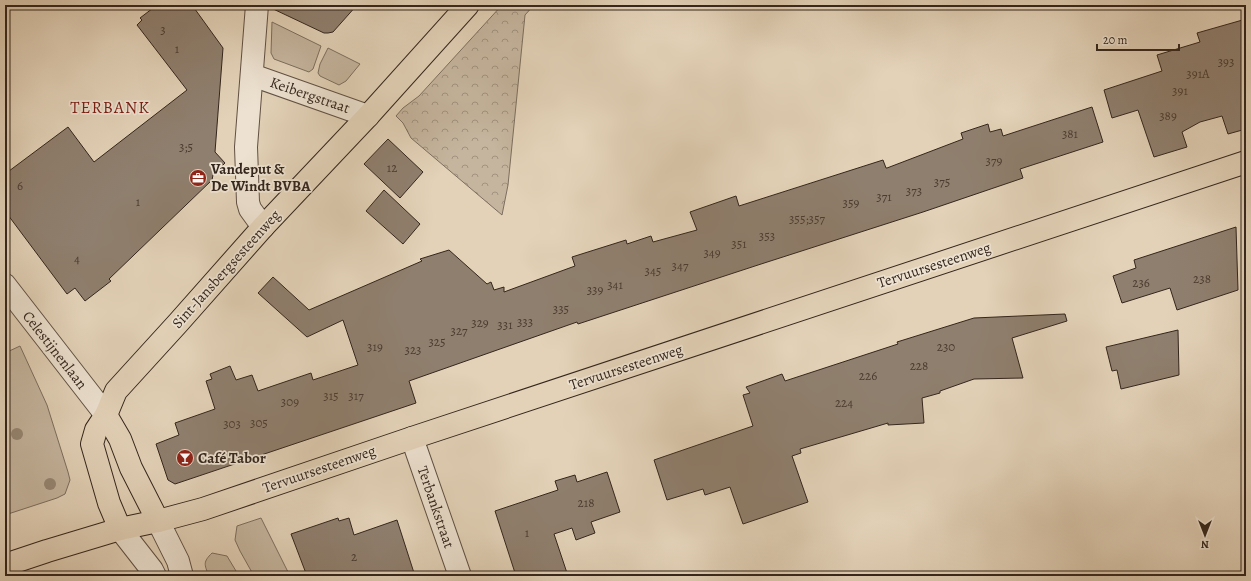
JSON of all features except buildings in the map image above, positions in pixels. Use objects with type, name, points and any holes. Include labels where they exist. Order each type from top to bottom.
[{"type":"main road","name":"Sint-Jansbergsesteenweg","points":[[120,529],[109,503],[92,444],[96,430],[106,415],[116,391],[263,227],[368,116],[468,5]]},
{"type":"main road","name":"Tervuursesteenweg","points":[[5,566],[47,551],[120,529],[203,509],[412,438],[1246,162]]},
{"type":"main road","points":[[106,415],[120,439],[131,468],[158,521]]},
{"type":"street","name":"Keibergstraat","points":[[257,5],[246,147],[248,202],[250,209],[263,227]]},
{"type":"street","name":"Keibergstraat","points":[[252,75],[368,116]]},
{"type":"street","name":"Celestijnenlaan","points":[[5,285],[106,415]]},
{"type":"street","name":"Terbankstraat","points":[[412,438],[460,576]]},
{"type":"street","points":[[158,521],[178,561],[182,576]]},
{"type":"street","points":[[120,529],[155,576]]},
{"type":"green space","points":[[502,5],[534,5],[525,15],[508,185],[502,215],[411,138],[403,123],[396,116],[403,108],[419,96]]},
{"type":"green space","points":[[272,22],[321,46],[313,69],[309,72],[274,59],[271,53]]},
{"type":"green space","points":[[328,48],[360,64],[346,81],[339,85],[320,76],[318,73],[320,64]]},
{"type":"green space","points":[[20,346],[47,405],[70,480],[65,494],[5,515],[5,353]]},
{"type":"green space","points":[[261,518],[290,576],[254,576],[240,551],[235,540],[237,526]]},
{"type":"green space","points":[[212,553],[227,556],[239,576],[209,576],[205,563]]},
{"type":"place","name":"Vandeput & De Windt BVBA","points":[[198,178]]},
{"type":"place","name":"Café Tabor","points":[[185,458]]},
{"type":"district","name":"TERBANK","points":[[110,107]]}]
